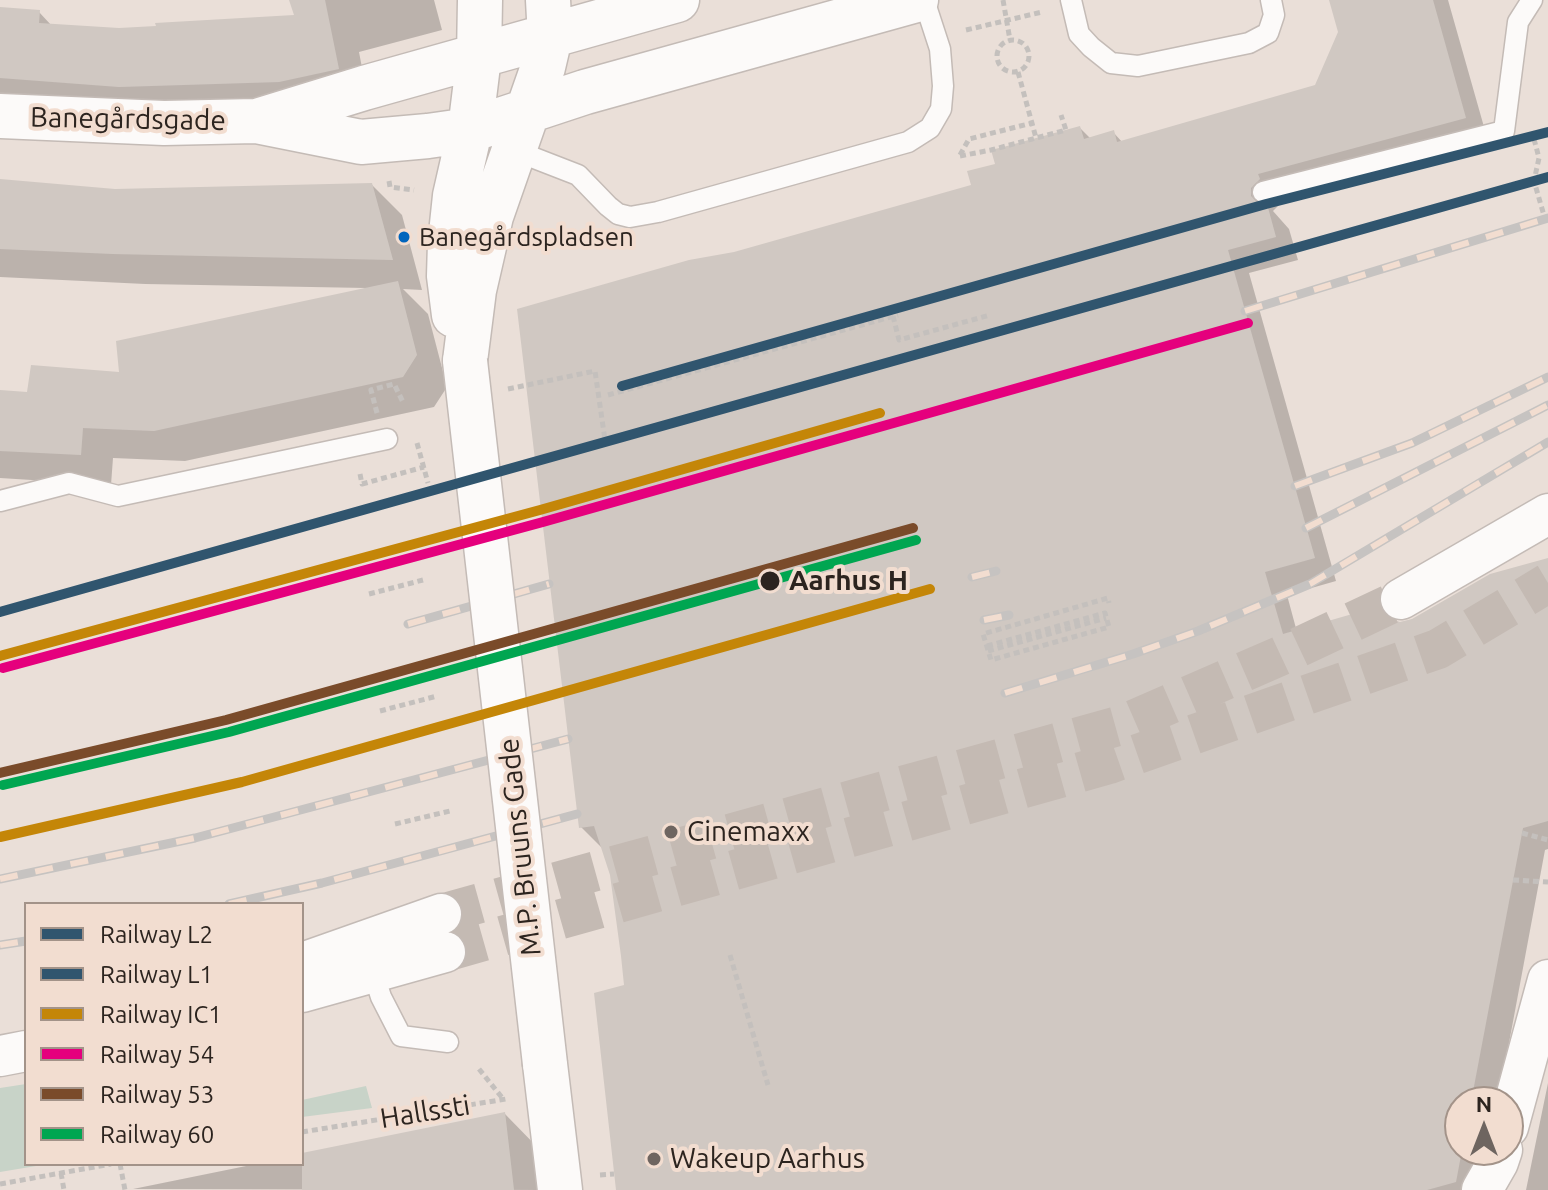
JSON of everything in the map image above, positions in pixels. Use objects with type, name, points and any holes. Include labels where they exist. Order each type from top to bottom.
[{"type":"street","points":[[465,361],[452,307],[449,276],[455,196],[470,130],[479,57],[480,0]]},
{"type":"street","points":[[479,57],[549,19],[677,0]]},
{"type":"street","points":[[470,130],[521,131],[585,92],[916,0]]},
{"type":"street","points":[[465,361],[474,290],[494,202],[521,131],[549,19]]},
{"type":"street","name":"Banegårdsgade","points":[[256,121],[479,57]]},
{"type":"street","name":"Banegårdsgade","points":[[0,116],[164,123],[256,121],[361,142],[470,130]]},
{"type":"street","name":"M.P. Bruuns Gade","points":[[465,361],[560,1190]]},
{"type":"street","points":[[1401,599],[1548,514]]},
{"type":"street","points":[[304,963],[443,933],[373,972],[304,991]]},
{"type":"street","points":[[1519,1086],[1548,980]]},
{"type":"street","points":[[0,1056],[24,1051]]},
{"type":"street","points":[[1482,1190],[1496,1166]]},
{"type":"lane","points":[[521,131],[578,175],[618,214],[630,217],[658,212],[908,142],[930,128],[941,109],[940,49],[924,0]]},
{"type":"lane","points":[[1071,0],[1079,34],[1091,47],[1111,63],[1138,66],[1249,43],[1268,33],[1274,15],[1271,0]]},
{"type":"lane","points":[[1263,192],[1504,131],[1518,22],[1532,0]]},
{"type":"lane","points":[[0,501],[69,483],[118,496],[383,432]]},
{"type":"lane","points":[[373,972],[381,997],[401,1036],[448,1042]]},
{"type":"path","points":[[1003,0],[1010,40]]},
{"type":"path","points":[[954,34],[1044,11]]},
{"type":"path","points":[[1010,40],[1021,42],[1028,50],[1027,66],[1018,72],[1003,70],[997,60],[1001,45],[1010,40]]},
{"type":"path","points":[[1018,72],[1036,138]]},
{"type":"path","points":[[1506,113],[1525,109],[1539,158],[1534,181],[1545,219]]},
{"type":"path","points":[[1032,123],[969,139],[960,156],[1066,130],[1061,115]]},
{"type":"path","points":[[1004,132],[1007,146]]},
{"type":"path","points":[[608,395],[895,316],[899,340],[990,315]]},
{"type":"path","points":[[524,386],[595,371],[605,440]]},
{"type":"path","points":[[383,432],[371,390],[394,384],[403,402]]},
{"type":"path","points":[[415,438],[428,483]]},
{"type":"path","points":[[362,484],[424,467]]},
{"type":"path","points":[[369,594],[423,580]]},
{"type":"path","points":[[987,648],[1105,613],[1109,627],[991,660],[987,648],[983,634],[1108,598],[1109,603]]},
{"type":"path","points":[[380,711],[437,696]]},
{"type":"path","points":[[395,824],[450,811]]},
{"type":"path","points":[[1522,833],[1548,840]]},
{"type":"path","points":[[1513,880],[1548,882]]},
{"type":"path","points":[[730,955],[768,1085]]},
{"type":"path","name":"Hallssti","points":[[304,1132],[547,1079]]},
{"type":"path","points":[[0,1184],[100,1166]]},
{"type":"path","points":[[120,1166],[125,1190]]},
{"type":"path","points":[[61,1173],[64,1190]]},
{"type":"shaded area","points":[[24,1084],[24,1166],[36,1166],[0,1172],[0,1088]]},
{"type":"shaded area","points":[[366,1086],[372,1108],[304,1117],[304,1100]]},
{"type":"building","points":[[289,0],[325,0],[339,69],[279,82],[119,87],[0,78],[0,7],[40,10],[39,23],[119,28],[294,15]]},
{"type":"building","points":[[1329,0],[1433,0],[1466,118],[1258,174],[1260,179],[1251,188],[1251,196],[1259,204],[1267,204],[1276,237],[1228,250],[1315,558],[1265,572],[1283,634],[1380,606],[1390,619],[1400,622],[1412,619],[1490,574],[1548,558],[1548,821],[1523,828],[1474,1086],[1444,1086],[1444,1166],[1459,1166],[1456,1182],[1427,1190],[616,1190],[594,993],[624,985],[621,956],[610,875],[594,826],[579,828],[517,309],[971,185],[967,171],[995,164],[991,150],[1080,126],[1084,139],[1114,130],[1117,142],[1315,85],[1338,32]]},
{"type":"building","points":[[0,179],[115,189],[372,183],[393,260],[0,249]]},
{"type":"building","points":[[398,281],[417,355],[403,377],[154,431],[83,428],[81,455],[0,451],[0,390],[27,392],[31,365],[119,372],[116,341]]},
{"type":"building","points":[[505,1112],[514,1190],[302,1190],[304,1153]]},
{"type":"tunnel","points":[[445,952],[1109,764],[1438,649],[1548,583]]},
{"type":"tunnel","points":[[441,914],[1122,725],[1401,599]]},
{"type":"railway","points":[[1245,311],[1548,218]]},
{"type":"railway","points":[[1295,486],[1412,443],[1548,377]]},
{"type":"railway","points":[[1306,528],[1548,405]]},
{"type":"railway","points":[[1005,693],[1198,631],[1310,584],[1548,442]]},
{"type":"railway","points":[[972,577],[996,571]]},
{"type":"railway","points":[[408,624],[549,584]]},
{"type":"railway","points":[[984,620],[1009,615]]},
{"type":"railway","points":[[0,879],[195,838],[568,739]]},
{"type":"railway","points":[[238,902],[322,883],[577,814]]},
{"type":"railway","points":[[0,945],[24,941]]},
{"type":"rail line","name":"L1","points":[[622,386],[1266,204],[1548,132]]},
{"type":"rail line","name":"L2","points":[[0,612],[1548,177]]},
{"type":"rail line","name":"54","points":[[3,668],[543,522],[1248,323]]},
{"type":"rail line","name":"IC1","points":[[0,656],[540,510],[880,413]]},
{"type":"rail line","name":"53","points":[[0,773],[226,720],[913,528]]},
{"type":"rail line","name":"60","points":[[3,785],[229,732],[916,540]]},
{"type":"rail line","name":"IC1","points":[[0,837],[242,782],[930,589]]},
{"type":"place","name":"Banegårdspladsen","points":[[404,237]]},
{"type":"place","name":"Aarhus H","points":[[770,581]]},
{"type":"place","name":"Cinemaxx","points":[[671,832]]},
{"type":"place","name":"Wakeup Aarhus","points":[[654,1159]]}]
